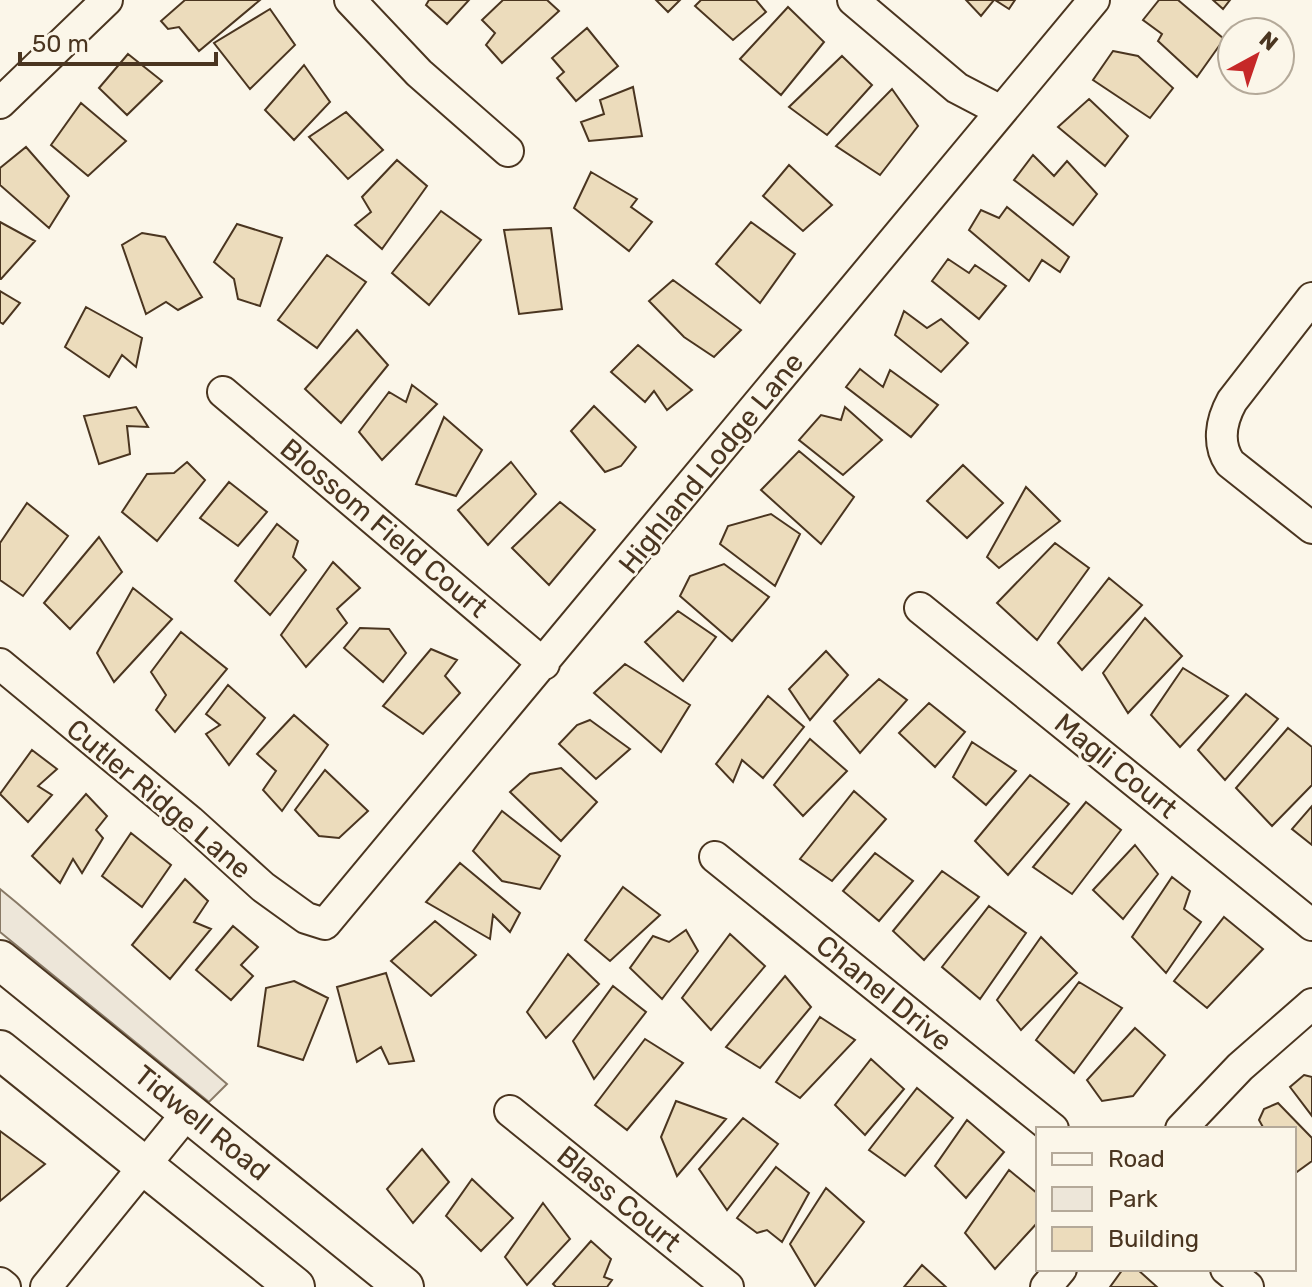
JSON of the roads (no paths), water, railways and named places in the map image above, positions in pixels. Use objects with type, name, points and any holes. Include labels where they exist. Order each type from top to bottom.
[{"type":"main road","name":"Tidwell Road","points":[[0,960],[404,1287]]},
{"type":"main road","points":[[0,1050],[295,1287]]},
{"type":"street","points":[[0,103],[107,0]]},
{"type":"street","points":[[350,0],[419,73],[508,151]]},
{"type":"street","points":[[853,0],[957,88],[1001,111]]},
{"type":"street","name":"Highland Lodge Lane","points":[[325,924],[1094,0]]},
{"type":"street","points":[[1312,298],[1232,401],[1225,415],[1221,438],[1223,453],[1230,463],[1312,528]]},
{"type":"street","name":"Blossom Field Court","points":[[223,392],[544,664]]},
{"type":"street","name":"Magli Court","points":[[920,608],[1312,925]]},
{"type":"street","name":"Cutler Ridge Lane","points":[[0,664],[190,821],[263,887],[306,918],[325,924]]},
{"type":"street","name":"Chanel Drive","points":[[715,857],[1051,1127]]},
{"type":"street","points":[[1183,1127],[1240,1067],[1312,1004]]},
{"type":"street","name":"Blass Court","points":[[510,1111],[728,1287]]},
{"type":"street","points":[[46,1287],[188,1112]]},
{"type":"street","points":[[1046,1287],[1059,1271]]},
{"type":"street","points":[[1228,1271],[1248,1287]]}]
